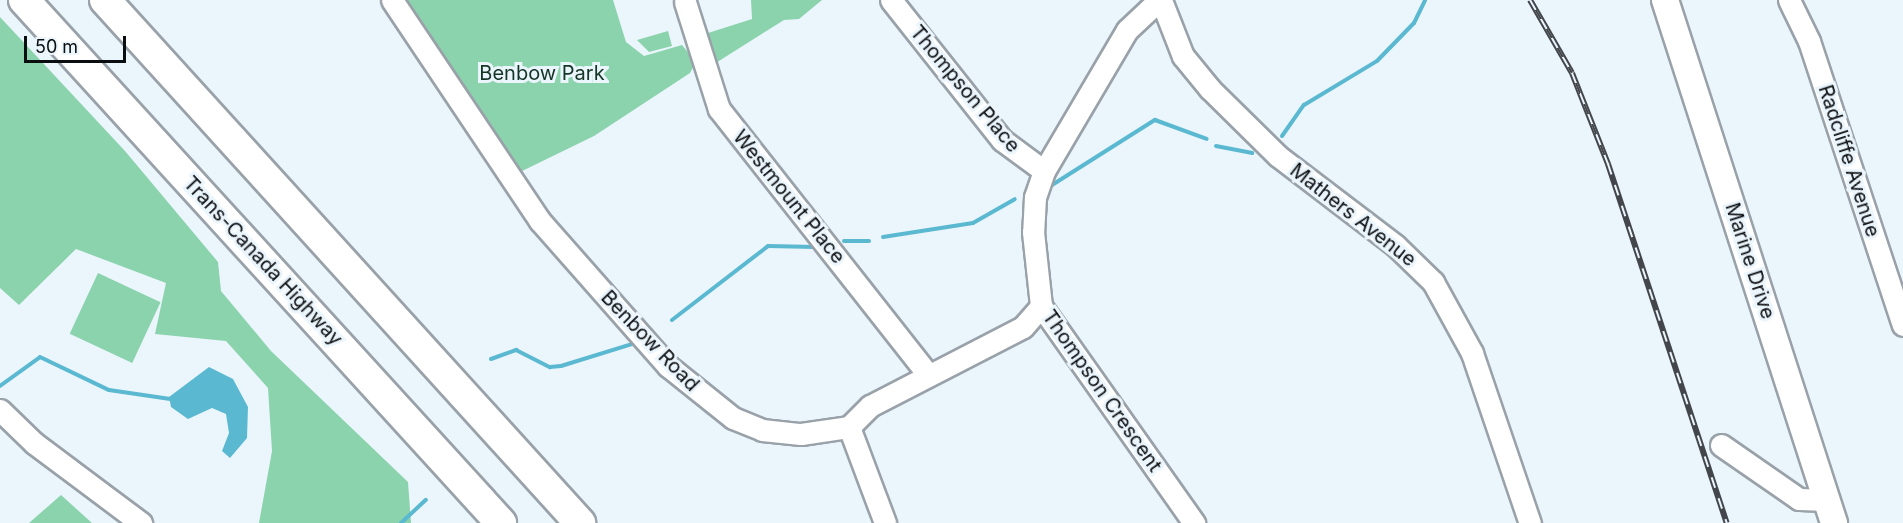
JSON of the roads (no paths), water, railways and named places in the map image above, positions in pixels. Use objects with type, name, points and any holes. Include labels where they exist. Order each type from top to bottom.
[{"type":"highway","points":[[14,0],[98,82]]},
{"type":"highway","name":"Trans-Canada Highway","points":[[24,0],[501,523]]},
{"type":"highway","points":[[105,0],[580,523]]},
{"type":"main road","name":"Marine Drive","points":[[1665,0],[1830,511]]},
{"type":"street","name":"Benbow Road","points":[[392,0],[540,221],[668,366],[712,405],[762,430],[801,434],[849,427]]},
{"type":"street","name":"Thompson Place","points":[[891,0],[1002,140],[1044,171]]},
{"type":"street","name":"Thompson Crescent","points":[[1160,0],[1127,30],[1044,171],[1033,213],[1041,306],[1190,520]]},
{"type":"street","name":"Mathers Avenue","points":[[1160,0],[1183,56],[1210,89],[1286,162],[1396,246],[1432,282],[1472,353],[1530,523]]},
{"type":"street","name":"Radcliffe Avenue","points":[[1789,0],[1809,41],[1903,325]]},
{"type":"street","name":"Westmount Place","points":[[685,2],[719,109],[927,373]]},
{"type":"street","points":[[885,523],[849,427],[870,406],[927,373],[1023,327],[1041,306]]},
{"type":"street","points":[[0,410],[34,443],[141,523]]},
{"type":"street","points":[[1721,446],[1799,499],[1830,511]]},
{"type":"water","points":[[209,367],[233,379],[248,407],[247,438],[230,458],[222,451],[229,433],[226,414],[212,408],[188,419],[171,407],[169,397]]},
{"type":"waterway","points":[[1282,136],[1304,105],[1377,61],[1414,23],[1425,0]]},
{"type":"waterway","points":[[1052,185],[1155,120],[1207,139]]},
{"type":"waterway","points":[[1216,146],[1252,153]]},
{"type":"waterway","points":[[883,237],[973,223],[1015,199]]},
{"type":"waterway","points":[[844,241],[869,241]]},
{"type":"waterway","points":[[672,320],[768,246],[815,247]]},
{"type":"waterway","points":[[491,359],[516,350],[550,367],[561,366],[632,344]]},
{"type":"waterway","points":[[0,386],[40,357],[109,390],[170,399]]},
{"type":"waterway","points":[[401,523],[426,500]]},
{"type":"railway","points":[[1530,0],[1572,73],[1608,164],[1727,523]]},
{"type":"park label","name":"Benbow Park","points":[[542,73]]}]
